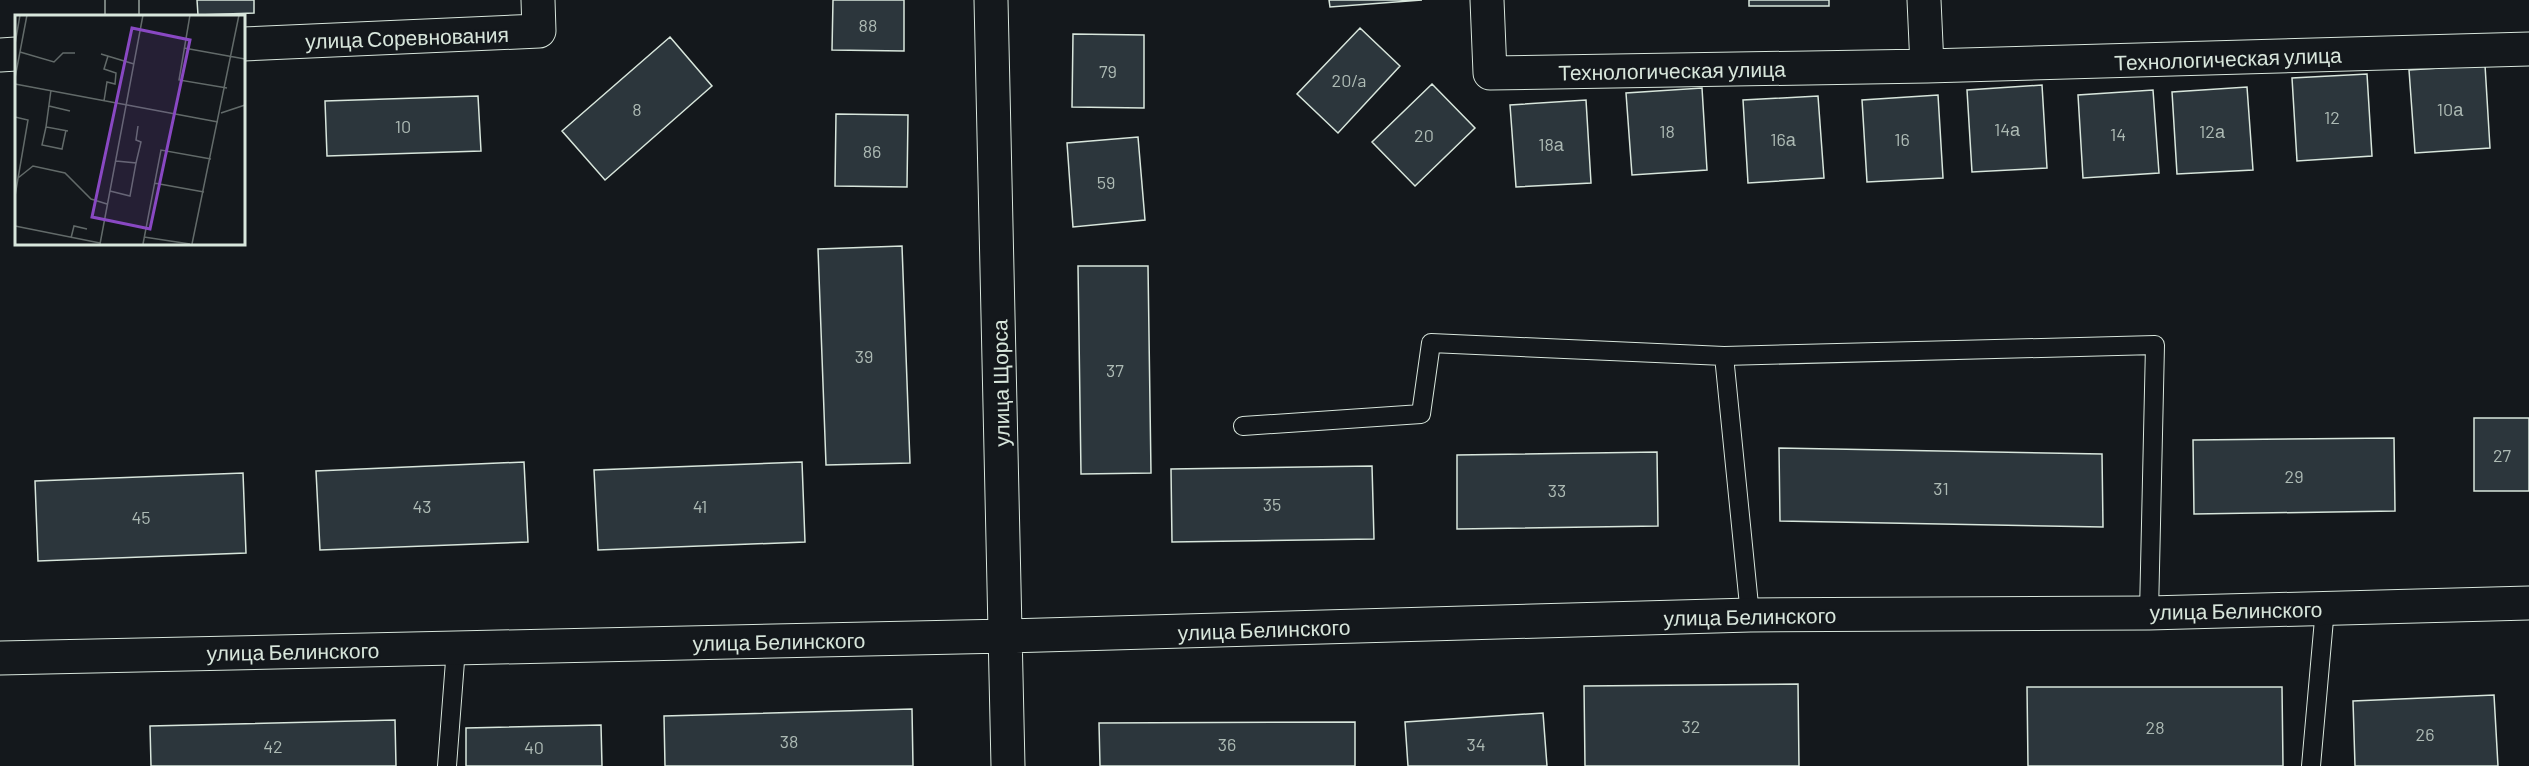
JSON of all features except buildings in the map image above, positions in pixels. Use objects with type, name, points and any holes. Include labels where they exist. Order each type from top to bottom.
[{"type":"street","name":"улица Соревнования","points":[[244,44],[539,31],[538,0]]},
{"type":"street","name":"улица Щорса","points":[[991,0],[1008,766]]},
{"type":"street","name":"Технологическая улица","points":[[1487,0],[1490,73],[1927,66],[2529,50]]},
{"type":"street","points":[[1924,0],[1927,66]]},
{"type":"street","points":[[0,55],[15,54]]},
{"type":"street","name":"улица Белинского","points":[[0,658],[1006,636],[1750,615],[2149,613],[2529,603]]},
{"type":"lane","points":[[1243,426],[1420,414],[1431,343],[1724,356],[2155,345],[2149,613]]},
{"type":"lane","points":[[1724,356],[1750,615]]},
{"type":"lane","points":[[2311,766],[2325,608]]},
{"type":"lane","points":[[447,766],[456,648]]}]
